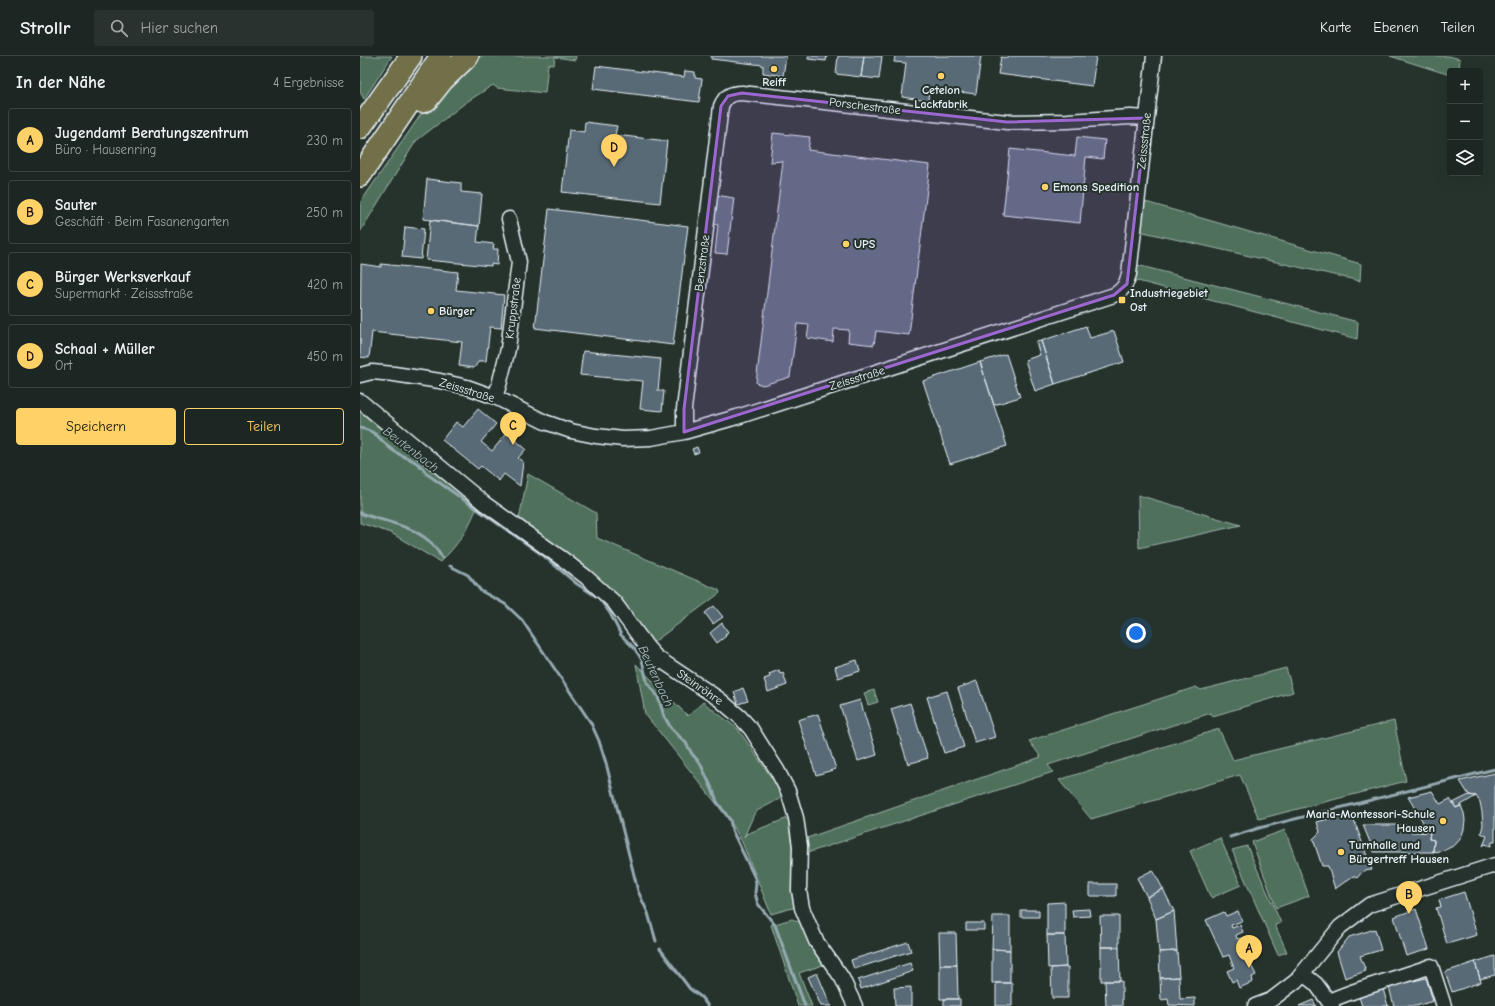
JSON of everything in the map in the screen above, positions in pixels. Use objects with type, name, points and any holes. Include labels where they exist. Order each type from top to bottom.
[{"type":"highway","points":[[360,128],[411,56]]},
{"type":"highway","points":[[360,176],[441,56]]},
{"type":"highway","points":[[404,112],[427,100],[443,80],[468,56]]},
{"type":"street","name":"Zeissstraße","points":[[360,375],[372,372],[440,381],[467,387],[495,397],[545,422],[571,431],[623,439],[651,438],[684,432],[737,417],[1114,296],[1122,291],[1127,284],[1129,274],[1154,56]]},
{"type":"street","name":"Porschestraße","points":[[728,96],[735,93],[742,93],[1007,122],[1068,121],[1130,117],[1146,118]]},
{"type":"street","name":"Benzstraße","points":[[684,432],[684,409],[692,338],[721,106],[728,96]]},
{"type":"street","name":"Kruppstraße","points":[[495,397],[508,349],[519,262],[509,219]]},
{"type":"street","name":"Steinröhre","points":[[360,401],[485,504],[586,577],[614,602],[646,647],[656,656],[719,699],[740,717],[751,729],[777,770],[788,791],[796,818],[799,838],[799,890],[802,908],[816,941],[842,978],[855,1006]]},
{"type":"street","points":[[1255,1006],[1270,1000],[1296,981],[1340,927],[1369,906],[1495,865]]},
{"type":"street","points":[[1303,974],[1316,984],[1331,1003],[1343,994],[1404,976],[1431,966],[1444,1006]]},
{"type":"highlighted area","points":[[742,93],[1007,122],[1146,118],[1127,284],[1114,295],[684,432],[684,409],[721,106],[728,96]]},
{"type":"green space","points":[[360,56],[392,56],[364,99],[360,92]]},
{"type":"green space","points":[[475,56],[576,56],[575,60],[555,57],[554,65],[548,64],[545,93],[497,88],[493,85],[465,103],[416,141],[360,232],[360,203],[428,104]]},
{"type":"green space","points":[[1390,56],[1449,56],[1460,59],[1459,68],[1447,68],[1447,74]]},
{"type":"green space","points":[[1142,201],[1361,264],[1360,281],[1139,231]]},
{"type":"green space","points":[[1137,265],[1358,322],[1357,339],[1134,280]]},
{"type":"green space","points":[[360,410],[478,504],[472,520],[463,535],[452,550],[440,562],[391,533],[360,523]]},
{"type":"green space","points":[[528,474],[596,513],[597,538],[719,590],[720,593],[647,647],[616,600],[519,519]]},
{"type":"green space","points":[[1138,495],[1241,525],[1139,548]]},
{"type":"green space","points":[[636,664],[688,716],[703,702],[738,729],[780,790],[783,797],[755,812],[744,837],[746,834],[788,818],[792,846],[793,889],[796,907],[771,914],[742,842],[731,822],[645,714]]},
{"type":"green space","points":[[1286,668],[1293,692],[1213,716],[1211,713],[1048,765],[1053,772],[804,854],[804,839],[1041,757],[1029,741],[1196,687],[1201,690]]},
{"type":"green space","points":[[874,690],[878,702],[868,705],[864,693]]},
{"type":"green space","points":[[1394,721],[1406,781],[1259,819],[1240,775],[1091,819],[1059,780],[1219,729],[1233,760]]},
{"type":"green space","points":[[1285,830],[1309,896],[1276,908],[1252,842]]},
{"type":"green space","points":[[1220,838],[1241,885],[1211,898],[1190,851]]},
{"type":"green space","points":[[1247,846],[1281,923],[1275,925],[1287,952],[1278,955],[1232,850]]},
{"type":"green space","points":[[792,919],[804,924],[826,964],[799,973],[812,1006],[798,1006],[771,925]]},
{"type":"building","name":"Reiff","points":[[711,56],[786,56],[783,76],[763,73],[763,65],[711,59]]},
{"type":"building","points":[[808,56],[827,56],[826,61],[808,59]]},
{"type":"building","points":[[838,56],[864,56],[861,77],[836,74]]},
{"type":"building","points":[[864,56],[882,56],[879,79],[861,77]]},
{"type":"building","name":"Cetelon Lackfabrik","points":[[895,56],[981,56],[976,94],[929,88],[928,101],[902,97],[906,63],[894,62]]},
{"type":"building","points":[[1008,56],[1096,56],[1092,86],[998,74],[1001,57],[1008,58]]},
{"type":"building","points":[[596,66],[684,77],[685,71],[695,72],[695,78],[702,79],[699,102],[593,89]]},
{"type":"building","points":[[585,122],[617,126],[615,135],[667,141],[660,203],[562,192],[569,130],[584,132]]},
{"type":"building","name":"UPS","points":[[773,133],[810,137],[808,150],[930,165],[909,335],[876,331],[874,345],[848,342],[849,330],[834,329],[833,342],[807,338],[809,325],[797,324],[790,377],[763,385],[756,383],[783,161],[770,162]]},
{"type":"building","name":"Emons Spedition","points":[[1077,137],[1105,140],[1103,159],[1086,157],[1080,223],[1003,215],[1010,149],[1075,156]]},
{"type":"building","points":[[427,179],[461,183],[461,192],[482,194],[479,226],[423,219]]},
{"type":"building","points":[[716,195],[734,198],[727,254],[715,253],[718,225],[713,224]]},
{"type":"building","points":[[549,209],[688,226],[673,345],[535,328]]},
{"type":"building","points":[[430,220],[479,226],[477,242],[494,244],[493,249],[498,249],[497,265],[491,264],[491,266],[426,260]]},
{"type":"building","points":[[405,227],[424,229],[421,259],[402,257]]},
{"type":"building","name":"Bürger","points":[[361,264],[381,267],[381,264],[458,272],[456,290],[504,295],[501,328],[490,327],[486,361],[479,361],[474,368],[459,366],[462,342],[372,332],[369,358],[360,357]]},
{"type":"building","points":[[1086,326],[1090,338],[1114,331],[1124,362],[1055,384],[1041,341]]},
{"type":"building","points":[[1041,341],[1055,384],[1035,391],[1025,360],[1040,355],[1036,342]]},
{"type":"building","points":[[583,351],[661,359],[658,391],[664,391],[662,411],[640,409],[643,381],[580,375]]},
{"type":"building","points":[[1006,354],[1020,397],[994,405],[980,362]]},
{"type":"building","points":[[980,362],[1007,446],[950,464],[923,381]]},
{"type":"building","points":[[478,409],[496,424],[481,442],[492,451],[507,433],[526,449],[518,458],[523,462],[520,486],[504,474],[499,481],[481,466],[478,469],[442,440],[456,422],[463,427]]},
{"type":"building","points":[[697,447],[699,452],[694,454],[692,449]]},
{"type":"building","points":[[714,606],[723,617],[713,624],[705,613]]},
{"type":"building","points":[[722,623],[728,632],[725,635],[726,636],[717,643],[710,633]]},
{"type":"building","points":[[857,660],[860,671],[838,678],[835,667]]},
{"type":"building","points":[[779,670],[780,674],[783,673],[787,685],[768,692],[764,679],[770,677],[769,674]]},
{"type":"building","points":[[977,681],[995,737],[975,743],[958,688]]},
{"type":"building","points":[[743,688],[748,701],[738,704],[734,692]]},
{"type":"building","points":[[947,691],[964,747],[944,753],[927,697]]},
{"type":"building","points":[[860,700],[877,755],[858,761],[840,706]]},
{"type":"building","points":[[910,703],[928,758],[908,764],[891,709]]},
{"type":"building","points":[[818,714],[836,769],[816,775],[798,720]]},
{"type":"building","points":[[1495,773],[1495,842],[1492,842],[1491,846],[1485,844],[1483,846],[1487,836],[1481,833],[1483,825],[1480,802],[1476,796],[1469,795],[1460,781]]},
{"type":"building","name":"Maria-Montessori-Schule Hausen","points":[[1432,791],[1440,804],[1450,799],[1456,808],[1461,806],[1465,820],[1461,838],[1455,845],[1445,850],[1433,852],[1434,840],[1429,839],[1430,832],[1420,832],[1423,822],[1408,797]]},
{"type":"building","points":[[1469,795],[1476,796],[1456,808],[1453,803]]},
{"type":"building","name":"Turnhalle und Bürgertreff Hausen","points":[[1344,815],[1347,817],[1353,817],[1372,870],[1363,871],[1357,878],[1353,876],[1335,889],[1328,866],[1322,866],[1313,839],[1320,832],[1317,822]]},
{"type":"building","points":[[1363,825],[1407,825],[1411,832],[1430,832],[1429,839],[1434,840],[1433,852],[1374,852]]},
{"type":"building","points":[[1153,870],[1163,889],[1147,897],[1137,878]]},
{"type":"building","points":[[1090,884],[1116,884],[1116,896],[1090,896]]},
{"type":"building","points":[[1163,889],[1174,911],[1156,919],[1147,897]]},
{"type":"building","points":[[1464,892],[1477,935],[1447,944],[1436,908],[1441,907],[1439,900]]},
{"type":"building","points":[[1065,902],[1065,935],[1047,935],[1047,903]]},
{"type":"building","points":[[1089,909],[1090,916],[1073,917],[1072,910]]},
{"type":"building","points":[[1416,909],[1429,949],[1406,956],[1394,917]]},
{"type":"building","points":[[1021,910],[1039,910],[1039,917],[1021,917]]},
{"type":"building","points":[[1174,911],[1177,951],[1159,952],[1156,919]]},
{"type":"building","points":[[1238,911],[1242,921],[1231,925],[1232,928],[1240,925],[1243,932],[1236,935],[1237,939],[1249,937],[1251,947],[1242,947],[1256,975],[1252,977],[1253,982],[1239,988],[1236,980],[1232,982],[1227,971],[1234,968],[1229,955],[1223,957],[1206,920],[1224,912],[1226,916]]},
{"type":"building","points":[[993,916],[1010,916],[1010,950],[992,949]]},
{"type":"building","points":[[1100,916],[1119,916],[1119,947],[1101,947]]},
{"type":"building","points":[[966,923],[984,923],[984,930],[966,930]]},
{"type":"building","points":[[1375,929],[1381,950],[1360,956],[1366,971],[1345,978],[1337,952],[1349,937]]},
{"type":"building","points":[[939,933],[956,933],[957,965],[940,965]]},
{"type":"building","points":[[1047,935],[1065,935],[1066,967],[1048,968]]},
{"type":"building","points":[[908,942],[911,951],[854,969],[851,960]]},
{"type":"building","points":[[1101,947],[1119,947],[1120,981],[1101,981]]},
{"type":"building","points":[[992,949],[1010,950],[1010,983],[992,983]]},
{"type":"building","points":[[1177,951],[1179,977],[1160,978],[1159,952]]},
{"type":"building","points":[[1495,956],[1495,975],[1480,979],[1475,962]]},
{"type":"building","points":[[1475,962],[1481,982],[1452,992],[1445,972]]},
{"type":"building","points":[[910,963],[913,971],[861,989],[858,980]]},
{"type":"building","points":[[940,965],[957,965],[958,999],[940,999]]},
{"type":"building","points":[[1068,967],[1068,998],[1052,998],[1051,968]]},
{"type":"building","points":[[817,973],[831,1006],[821,1006],[808,977]]},
{"type":"building","points":[[1179,977],[1180,999],[1195,998],[1195,1006],[1169,1005],[1168,999],[1161,1000],[1160,978]]},
{"type":"building","points":[[1426,978],[1433,1001],[1416,1006],[1394,1006],[1389,987]]},
{"type":"building","points":[[1105,981],[1122,981],[1122,1006],[1106,1006]]},
{"type":"building","points":[[996,983],[1012,983],[1012,1006],[996,1006]]},
{"type":"building","points":[[911,987],[911,1006],[895,1006],[894,988]]},
{"type":"building","points":[[1383,989],[1388,1006],[1362,1006],[1359,997]]},
{"type":"building","points":[[944,999],[960,999],[960,1006],[944,1006]]},
{"type":"building","points":[[1313,1000],[1316,1006],[1299,1006]]},
{"type":"waterway","name":"Beutenbach","points":[[360,428],[375,434],[396,453],[419,464],[427,474],[544,556],[577,584],[599,598],[610,613],[621,635],[635,649],[642,660],[647,682],[658,697],[664,716],[671,728],[686,743],[692,754],[700,763],[717,802],[730,820],[732,830],[755,878],[755,893],[758,904],[775,925],[805,1006]]},
{"type":"waterway","points":[[360,513],[395,524],[417,533],[427,539],[435,547],[442,558]]},
{"type":"waterway","points":[[450,566],[468,575],[481,591],[505,604],[522,620],[591,723],[606,763],[638,891],[648,913],[656,941]]},
{"type":"waterway","points":[[1230,837],[1259,828],[1495,769]]},
{"type":"waterway","points":[[660,949],[690,989],[701,997],[708,1006]]},
{"type":"place","name":"Reiff","points":[[774,69]]},
{"type":"place","name":"Cetelon Lackfabrik","points":[[941,76]]},
{"type":"place","name":"Schaal + Müller","points":[[614,167]]},
{"type":"place","name":"Emons Spedition","points":[[1045,187]]},
{"type":"place","name":"UPS","points":[[846,244]]},
{"type":"place","name":"Industriegebiet Ost","points":[[1122,300]]},
{"type":"place","name":"Bürger","points":[[431,311]]},
{"type":"place","name":"Bürger Werksverkauf","points":[[513,445]]},
{"type":"place","name":"Maria-Montessori-Schule Hausen","points":[[1443,821]]},
{"type":"place","name":"Turnhalle und Bürgertreff Hausen","points":[[1341,852]]},
{"type":"place","name":"Sauter","points":[[1409,914]]},
{"type":"place","name":"Jugendamt Beratungszentrum","points":[[1249,968]]}]
